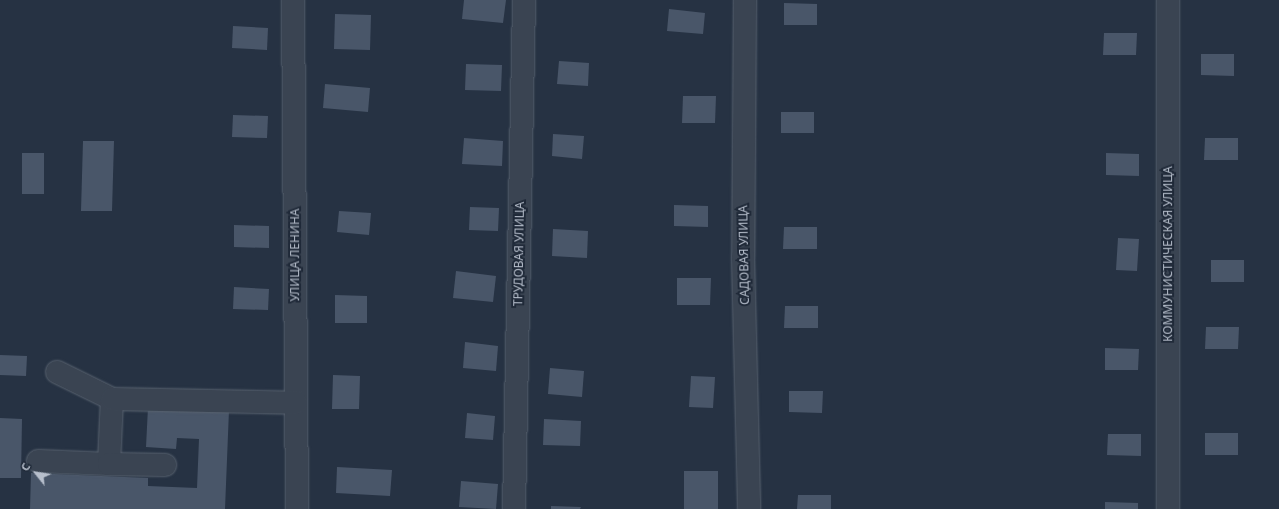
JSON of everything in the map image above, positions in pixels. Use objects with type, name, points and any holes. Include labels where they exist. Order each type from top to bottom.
[{"type":"street","name":"УЛИЦА ЛЕНИНА","points":[[293,0],[297,509]]},
{"type":"street","name":"ТРУДОВАЯ УЛИЦА","points":[[514,509],[524,0]]},
{"type":"street","name":"САДОВАЯ УЛИЦА","points":[[745,0],[743,257],[749,509]]},
{"type":"street","name":"КОММУНИСТИЧЕСКАЯ УЛИЦА","points":[[1168,0],[1168,509]]},
{"type":"street","points":[[57,372],[112,399],[296,403]]},
{"type":"street","points":[[109,464],[112,399]]},
{"type":"street","points":[[38,461],[165,465]]},
{"type":"building","points":[[464,0],[506,0],[503,23],[462,19]]},
{"type":"building","points":[[784,3],[817,4],[817,25],[784,25]]},
{"type":"building","points":[[669,9],[705,13],[703,34],[667,31]]},
{"type":"building","points":[[335,14],[371,15],[370,50],[334,49]]},
{"type":"building","points":[[233,26],[268,28],[267,50],[232,48]]},
{"type":"building","points":[[1104,33],[1137,33],[1136,55],[1103,55]]},
{"type":"building","points":[[1201,54],[1234,54],[1234,76],[1201,75]]},
{"type":"building","points":[[559,61],[589,63],[588,86],[557,84]]},
{"type":"building","points":[[466,64],[502,65],[501,91],[465,90]]},
{"type":"building","points":[[325,84],[370,88],[368,112],[323,108]]},
{"type":"building","points":[[683,96],[716,96],[715,123],[682,123]]},
{"type":"building","points":[[781,112],[814,112],[814,133],[781,133]]},
{"type":"building","points":[[233,115],[268,116],[267,138],[232,137]]},
{"type":"building","points":[[553,134],[584,136],[582,159],[552,156]]},
{"type":"building","points":[[464,138],[503,141],[502,166],[462,164]]},
{"type":"building","points":[[1205,138],[1238,138],[1238,160],[1204,160]]},
{"type":"building","points":[[83,141],[114,141],[112,211],[81,211]]},
{"type":"building","points":[[22,153],[44,153],[44,194],[22,194]]},
{"type":"building","points":[[1106,153],[1139,154],[1139,176],[1106,175]]},
{"type":"building","points":[[674,205],[708,206],[708,227],[674,226]]},
{"type":"building","points":[[470,207],[499,208],[498,231],[469,230]]},
{"type":"building","points":[[339,211],[371,213],[369,235],[337,232]]},
{"type":"building","points":[[234,225],[269,226],[269,248],[234,247]]},
{"type":"building","points":[[784,227],[817,227],[817,249],[783,249]]},
{"type":"building","points":[[553,229],[588,231],[587,258],[552,256]]},
{"type":"building","points":[[1118,238],[1139,239],[1137,271],[1116,270]]},
{"type":"building","points":[[1211,260],[1244,260],[1244,282],[1211,282]]},
{"type":"building","points":[[456,271],[496,276],[493,302],[453,298]]},
{"type":"building","points":[[677,278],[711,278],[710,305],[677,305]]},
{"type":"building","points":[[234,287],[269,289],[268,310],[233,309]]},
{"type":"building","points":[[335,295],[367,296],[367,323],[335,323]]},
{"type":"building","points":[[785,306],[818,306],[818,328],[784,328]]},
{"type":"building","points":[[1206,327],[1239,327],[1238,349],[1205,349]]},
{"type":"building","points":[[465,342],[498,346],[496,371],[463,368]]},
{"type":"building","points":[[1105,348],[1139,349],[1138,370],[1105,370]]},
{"type":"building","points":[[0,355],[27,356],[26,376],[0,375]]},
{"type":"building","points":[[550,368],[584,371],[582,397],[548,394]]},
{"type":"building","points":[[333,375],[360,376],[359,409],[332,409]]},
{"type":"building","points":[[691,376],[715,377],[713,408],[689,407]]},
{"type":"building","points":[[789,391],[823,391],[822,413],[789,412]]},
{"type":"building","points":[[148,407],[229,410],[225,509],[30,509],[31,473],[148,478],[148,486],[197,488],[199,439],[177,438],[176,449],[146,447]]},
{"type":"building","points":[[467,413],[495,416],[493,440],[465,438]]},
{"type":"building","points":[[0,418],[22,419],[21,478],[0,478]]},
{"type":"building","points":[[544,419],[581,421],[580,446],[543,445]]},
{"type":"building","points":[[1205,433],[1238,433],[1238,455],[1205,455]]},
{"type":"building","points":[[1108,434],[1141,434],[1141,456],[1107,455]]},
{"type":"building","points":[[337,467],[392,470],[390,496],[336,493]]},
{"type":"building","points":[[684,471],[718,471],[718,509],[684,509]]},
{"type":"building","points":[[461,481],[498,484],[496,509],[459,507]]},
{"type":"building","points":[[798,495],[831,495],[831,509],[797,509]]},
{"type":"building","points":[[1105,502],[1138,503],[1138,509],[1105,509]]},
{"type":"building","points":[[551,506],[581,507],[580,509],[551,509]]}]
